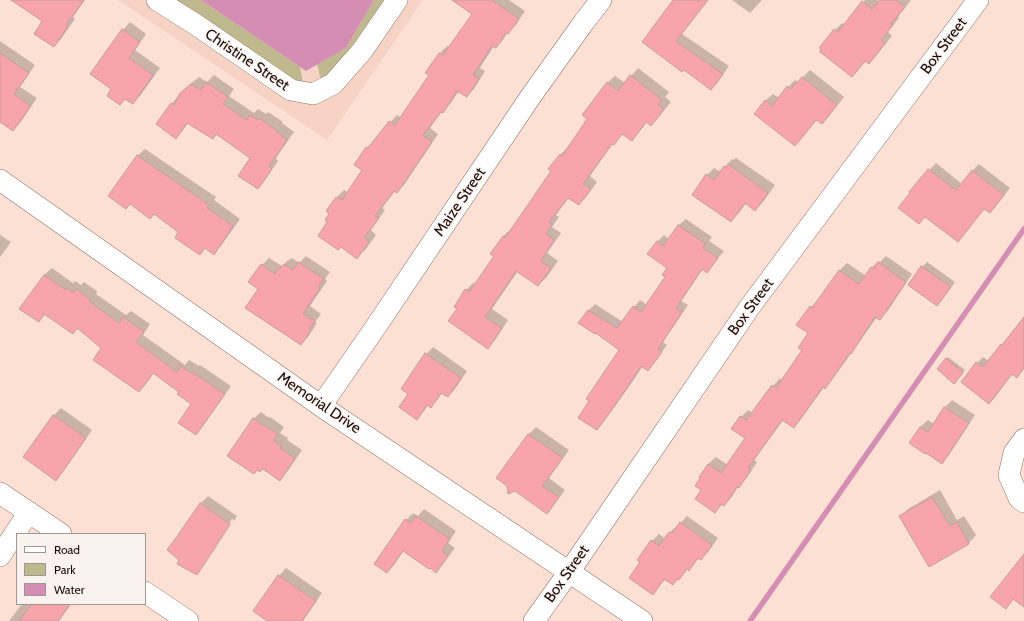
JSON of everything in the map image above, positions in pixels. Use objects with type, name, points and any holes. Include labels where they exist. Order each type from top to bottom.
[{"type":"street","name":"Christine Street","points":[[157,0],[195,24],[291,90],[313,94],[333,84],[362,51],[397,0]]},
{"type":"street","name":"Maize Street","points":[[321,406],[531,96],[601,0]]},
{"type":"street","name":"Box Street","points":[[534,621],[749,308],[978,0]]},
{"type":"street","name":"Memorial Drive","points":[[0,180],[321,406],[642,621]]},
{"type":"street","points":[[1024,439],[1014,453],[1009,475],[1019,498],[1024,502]]},
{"type":"street","points":[[0,493],[60,533]]},
{"type":"street","points":[[0,556],[28,512]]},
{"type":"street","points":[[146,593],[188,621]]},
{"type":"shaded area","points":[[118,0],[423,0],[327,140]]},
{"type":"green space","points":[[170,0],[201,0],[300,67],[303,83],[298,82]]},
{"type":"green space","points":[[374,0],[384,0],[333,73],[321,81],[317,64],[346,48]]},
{"type":"water","points":[[201,0],[374,0],[346,48],[306,71]]},
{"type":"building","points":[[11,0],[84,0],[66,25],[68,26],[54,47],[34,34],[42,21]]},
{"type":"building","points":[[452,0],[492,0],[519,19],[508,34],[506,33],[496,48],[492,46],[473,75],[479,79],[467,97],[457,91],[443,113],[441,112],[423,135],[432,142],[397,193],[394,191],[375,216],[379,218],[364,238],[369,242],[357,259],[341,247],[338,250],[318,236],[327,222],[325,220],[329,214],[326,211],[336,197],[342,200],[362,170],[354,165],[366,147],[368,148],[389,121],[395,125],[429,75],[425,73],[439,53],[443,55],[472,14]]},
{"type":"building","points":[[673,0],[708,0],[676,41],[723,74],[711,90],[684,70],[682,72],[642,42]]},
{"type":"building","points":[[880,0],[896,0],[905,7],[891,24],[893,25],[881,40],[885,43],[869,64],[865,61],[852,77],[820,52],[821,49],[819,48],[834,29],[838,32],[862,1],[872,9]]},
{"type":"building","points":[[122,29],[140,42],[129,58],[153,75],[133,104],[125,99],[120,105],[107,96],[111,89],[90,74]]},
{"type":"building","points":[[0,53],[29,73],[14,94],[31,106],[13,131],[0,122]]},
{"type":"building","points":[[630,75],[662,100],[658,105],[664,109],[651,126],[646,122],[632,141],[622,134],[614,145],[612,144],[583,184],[591,189],[579,205],[568,198],[549,222],[552,224],[546,234],[554,240],[541,261],[551,268],[538,286],[516,271],[485,317],[502,328],[488,349],[448,321],[457,309],[454,307],[465,289],[469,292],[494,256],[490,254],[503,236],[505,238],[551,171],[548,169],[560,154],[562,156],[587,119],[582,115],[607,82],[618,91]]},
{"type":"building","points":[[802,77],[837,105],[822,124],[816,120],[795,146],[754,114],[765,100],[772,106],[787,86],[791,89]]},
{"type":"building","points":[[206,82],[228,97],[223,104],[247,120],[250,115],[258,120],[260,118],[287,140],[269,166],[272,169],[258,189],[238,176],[250,158],[216,134],[213,139],[187,123],[176,139],[156,124],[171,103],[174,105],[180,93],[191,84],[201,90]]},
{"type":"building","points":[[137,155],[209,205],[207,208],[233,226],[214,255],[205,248],[200,255],[175,238],[178,232],[154,214],[150,219],[130,204],[126,209],[108,196]]},
{"type":"building","points":[[728,164],[768,193],[755,211],[745,203],[731,222],[692,195],[706,174],[714,180],[724,166],[726,167]]},
{"type":"building","points":[[928,169],[956,190],[972,170],[1004,195],[990,213],[984,209],[958,242],[925,217],[919,224],[898,208]]},
{"type":"building","points":[[678,225],[706,244],[703,248],[718,258],[707,273],[702,269],[676,308],[682,312],[658,349],[662,352],[648,371],[641,366],[597,430],[578,418],[589,401],[586,399],[619,350],[596,333],[595,334],[578,323],[588,310],[617,328],[633,306],[641,312],[665,277],[662,275],[667,268],[647,254],[657,241],[663,246]]},
{"type":"building","points":[[298,262],[324,279],[319,286],[320,288],[303,314],[315,321],[301,345],[245,308],[258,289],[248,282],[261,264],[275,274],[284,264],[293,270]]},
{"type":"building","points":[[878,262],[906,282],[880,320],[875,317],[851,354],[850,353],[825,389],[823,387],[794,428],[782,420],[748,468],[751,470],[739,488],[737,487],[724,506],[721,504],[715,513],[695,499],[701,490],[695,486],[708,464],[721,473],[745,438],[731,429],[740,416],[746,420],[772,385],[776,388],[802,350],[798,348],[808,333],[796,325],[810,306],[812,308],[839,270],[859,284],[871,267],[874,269]]},
{"type":"building","points":[[921,266],[951,287],[937,306],[908,285]]},
{"type":"building","points":[[44,275],[66,290],[67,288],[74,292],[76,289],[90,299],[89,301],[119,323],[123,317],[144,332],[136,342],[177,372],[181,366],[225,394],[196,435],[178,423],[191,404],[177,394],[179,392],[153,373],[139,392],[93,360],[101,348],[77,328],[73,334],[44,314],[39,322],[19,309]]},
{"type":"building","points":[[1024,317],[1024,368],[1017,378],[1012,374],[989,404],[961,382],[976,362],[983,367]]},
{"type":"building","points":[[425,353],[461,378],[448,397],[441,393],[431,408],[427,405],[417,420],[399,407],[408,394],[401,389]]},
{"type":"building","points":[[946,358],[963,373],[954,384],[937,369]]},
{"type":"building","points":[[944,407],[969,423],[942,464],[909,443],[920,427],[928,432]]},
{"type":"building","points":[[53,415],[86,438],[56,481],[23,457]]},
{"type":"building","points":[[253,418],[278,434],[273,440],[282,446],[280,448],[295,458],[280,481],[263,469],[260,472],[257,470],[254,474],[227,456]]},
{"type":"building","points":[[528,434],[563,458],[542,486],[559,497],[547,514],[515,491],[508,494],[507,486],[496,478]]},
{"type":"building","points":[[932,497],[950,526],[957,522],[969,544],[929,567],[899,516]]},
{"type":"building","points":[[200,503],[230,524],[197,575],[177,564],[179,560],[167,550]]},
{"type":"building","points":[[416,516],[450,539],[442,551],[448,556],[436,573],[403,551],[387,573],[374,564],[405,519],[411,523]]},
{"type":"building","points":[[680,522],[712,545],[701,560],[698,558],[689,571],[687,569],[679,580],[677,579],[673,585],[664,579],[653,595],[629,578],[640,562],[637,560],[651,540],[659,546],[669,532],[672,533]]},
{"type":"building","points":[[1024,554],[1024,607],[1013,599],[1006,609],[990,597]]},
{"type":"building","points":[[278,575],[316,601],[302,621],[267,621],[253,611]]},
{"type":"building","points":[[31,605],[69,605],[58,621],[19,621]]},
{"type":"waterway","points":[[750,621],[1024,229]]}]
